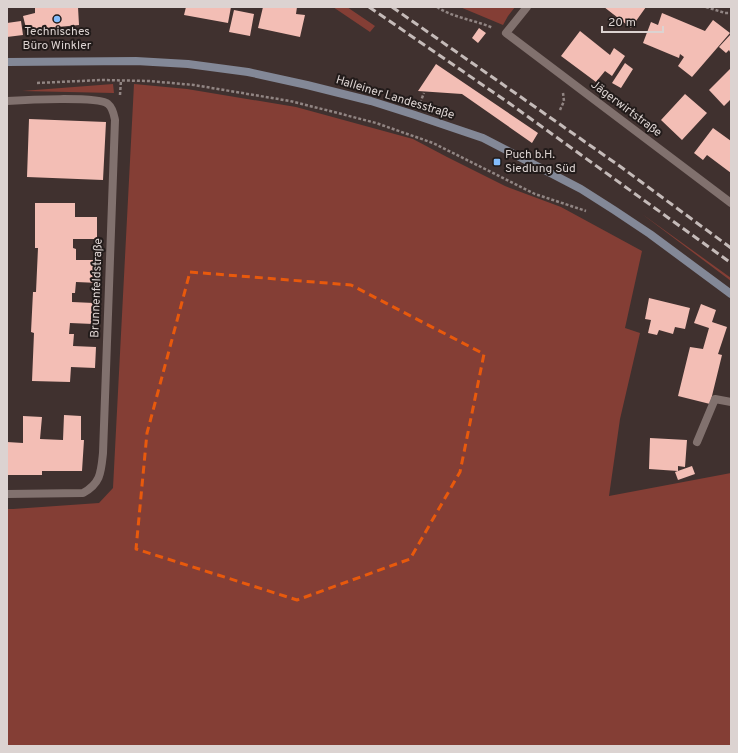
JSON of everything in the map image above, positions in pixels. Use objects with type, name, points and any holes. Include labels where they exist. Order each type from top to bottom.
[{"type":"main road","name":"Halleiner Landesstraße","points":[[7,62],[136,61],[188,64],[240,71],[307,85],[371,101],[415,115],[483,138],[581,189],[650,234],[731,294]]},
{"type":"street","points":[[506,34],[527,7]]},
{"type":"street","name":"Jägerwirtstraße","points":[[506,34],[731,203]]},
{"type":"street","name":"Brunnenfeldstraße","points":[[7,101],[104,101],[112,110],[115,120],[101,474],[97,482],[83,493],[7,494]]},
{"type":"street","points":[[697,442],[715,398],[731,402]]},
{"type":"path","points":[[437,7],[444,11],[483,23],[506,34]]},
{"type":"path","points":[[706,7],[725,13],[731,13]]},
{"type":"path","points":[[30,84],[101,80],[149,81],[194,85],[290,102],[330,111],[376,123],[432,142],[535,194],[583,210],[590,214]]},
{"type":"highlighted area","points":[[190,272],[351,285],[484,354],[460,472],[410,559],[297,600],[136,549],[147,433]]},
{"type":"shaded area","points":[[333,7],[347,7],[375,26],[370,32]]},
{"type":"shaded area","points":[[460,7],[515,7],[503,25]]},
{"type":"shaded area","points":[[113,84],[114,93],[22,91]]},
{"type":"shaded area","points":[[134,84],[187,89],[296,107],[413,139],[505,186],[561,207],[642,251],[625,328],[640,333],[620,419],[609,496],[731,473],[731,746],[7,746],[7,509],[99,503],[113,488]]},
{"type":"shaded area","points":[[642,214],[731,278],[731,281]]},
{"type":"building","name":"Technisches Büro Winkler","points":[[35,7],[78,7],[79,25],[58,27],[58,34],[28,36],[23,16],[35,13]]},
{"type":"building","points":[[186,7],[231,7],[228,23],[184,15]]},
{"type":"building","points":[[263,7],[297,7],[296,14],[305,15],[300,37],[258,28]]},
{"type":"building","points":[[604,7],[646,7],[631,28]]},
{"type":"building","points":[[234,10],[254,14],[250,36],[229,32]]},
{"type":"building","points":[[662,13],[705,31],[713,20],[730,33],[692,77],[678,66],[684,57],[680,54],[679,58],[643,43],[651,22],[658,25]]},
{"type":"building","points":[[21,21],[23,35],[7,37],[7,23]]},
{"type":"building","points":[[479,28],[486,33],[478,43],[472,38]]},
{"type":"building","points":[[580,31],[610,55],[614,48],[625,56],[612,76],[605,71],[596,82],[561,56]]},
{"type":"building","points":[[731,34],[731,54],[729,50],[726,53],[719,47]]},
{"type":"building","points":[[625,63],[633,69],[621,88],[612,83]]},
{"type":"building","points":[[436,64],[538,133],[532,143],[462,94],[418,91]]},
{"type":"building","points":[[731,68],[731,101],[730,100],[724,106],[709,90]]},
{"type":"building","points":[[685,94],[707,113],[682,140],[661,120]]},
{"type":"building","points":[[29,119],[106,122],[103,180],[27,177]]},
{"type":"building","points":[[713,128],[731,141],[731,173],[707,155],[703,160],[694,153]]},
{"type":"building","points":[[35,203],[75,203],[75,217],[97,217],[97,239],[73,239],[73,248],[76,249],[76,260],[99,260],[99,283],[76,282],[75,293],[72,293],[72,302],[94,303],[93,324],[70,323],[69,334],[74,334],[73,346],[96,347],[95,368],[71,367],[70,382],[32,381],[34,333],[31,332],[33,292],[36,292],[38,248],[35,248]]},
{"type":"building","points":[[649,298],[690,308],[685,329],[675,327],[673,334],[659,330],[657,335],[648,333],[651,320],[645,319]]},
{"type":"building","points":[[701,304],[716,310],[712,322],[727,327],[718,354],[722,355],[710,404],[678,396],[690,347],[703,349],[709,328],[694,323]]},
{"type":"building","points":[[64,415],[81,416],[81,440],[84,440],[82,471],[42,471],[42,475],[7,475],[7,442],[23,443],[23,416],[42,417],[40,439],[63,440]]},
{"type":"building","points":[[650,438],[687,440],[685,467],[678,466],[678,471],[649,469]]},
{"type":"building","points":[[692,466],[695,474],[678,480],[675,472]]},
{"type":"railway","points":[[369,7],[509,103],[731,263]]},
{"type":"railway","points":[[392,7],[621,167],[731,248]]},
{"type":"place","name":"Technisches Büro Winkler","points":[[57,19]]},
{"type":"place","name":"Puch b.H. Siedlung Süd","points":[[497,162]]}]
